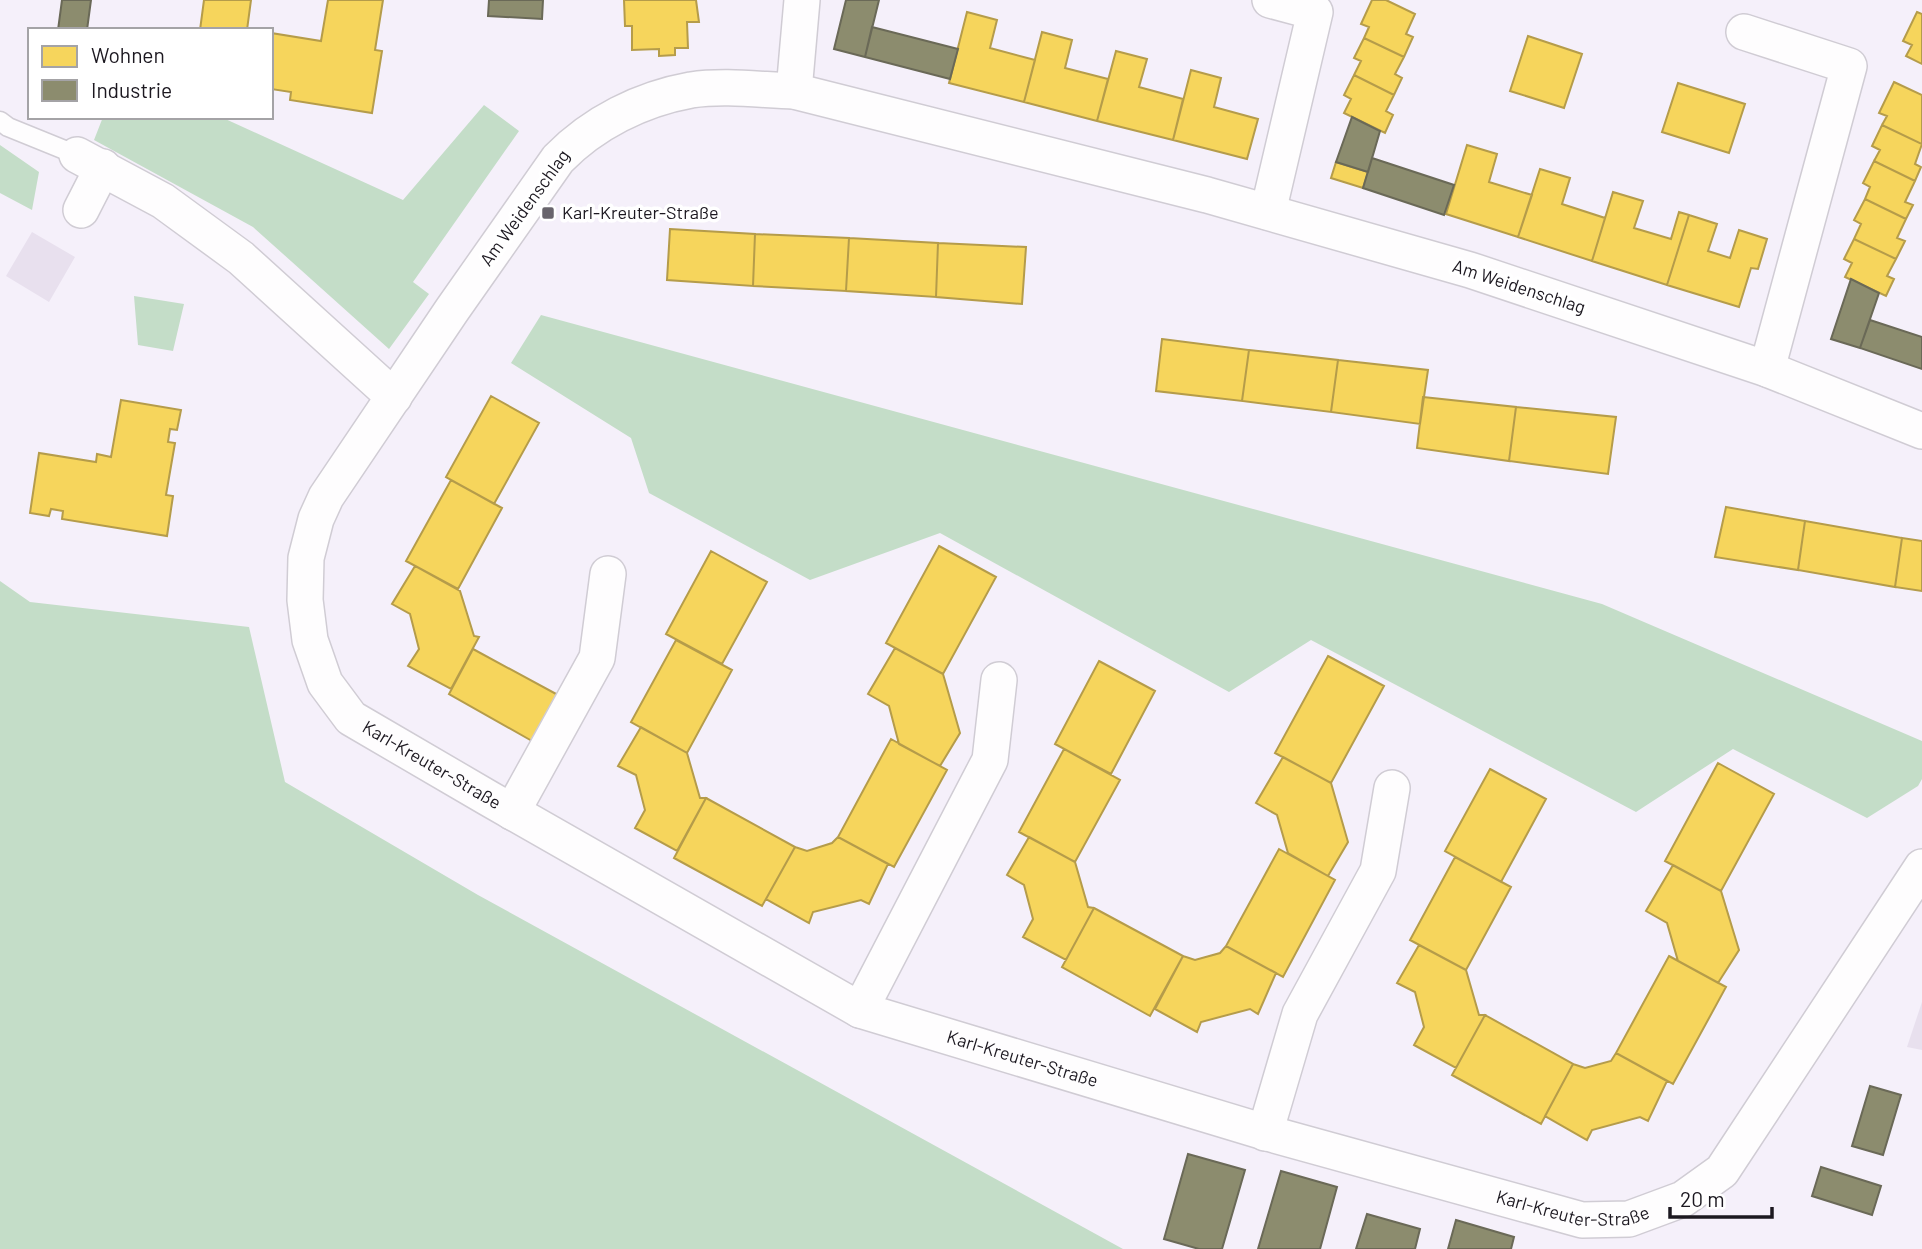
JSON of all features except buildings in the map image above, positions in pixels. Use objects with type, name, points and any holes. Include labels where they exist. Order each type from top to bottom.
[{"type":"street","points":[[794,91],[802,0]]},
{"type":"street","points":[[1268,212],[1315,12],[1270,0]]},
{"type":"street","points":[[1744,33],[1849,66],[1767,369]]},
{"type":"street","name":"Am Weidenschlag","points":[[316,519],[326,497],[558,159],[578,138],[613,117],[654,99],[693,90],[730,88],[794,91],[1268,212],[1470,270],[1767,369],[1922,431]]},
{"type":"street","points":[[81,210],[90,161],[163,201],[241,258],[394,397]]},
{"type":"street","name":"Karl-Kreuter-Straße","points":[[316,519],[306,558],[305,600],[310,640],[325,683],[351,718],[860,1010],[1265,1133],[1582,1220],[1629,1219],[1683,1199],[1722,1171],[1922,867]]},
{"type":"street","name":"Karl-Kreuter-Straße","points":[[512,812],[597,658],[608,574]]},
{"type":"street","points":[[860,1010],[990,760],[999,680]]},
{"type":"street","points":[[1265,1133],[1300,1014],[1378,871],[1392,788]]},
{"type":"lane","points":[[0,121],[8,127],[90,161]]},
{"type":"shaded area","points":[[32,232],[75,257],[49,302],[6,276]]},
{"type":"shaded area","points":[[1922,1002],[1922,1050],[1907,1047]]},
{"type":"green space","points":[[484,105],[519,131],[413,282],[429,294],[389,349],[253,227],[94,140],[102,119],[225,119],[403,200]]},
{"type":"green space","points":[[0,145],[39,172],[32,210],[0,193]]},
{"type":"green space","points":[[134,296],[184,304],[173,351],[138,345]]},
{"type":"green space","points":[[541,315],[1602,604],[1922,741],[1922,779],[1918,786],[1867,818],[1733,749],[1636,812],[1311,640],[1229,692],[940,533],[810,580],[649,493],[631,438],[511,363]]},
{"type":"green space","points":[[0,581],[30,602],[249,627],[285,782],[478,895],[1123,1249],[0,1249]]},
{"type":"place","name":"Karl-Kreuter-Straße","points":[[548,213]]}]
